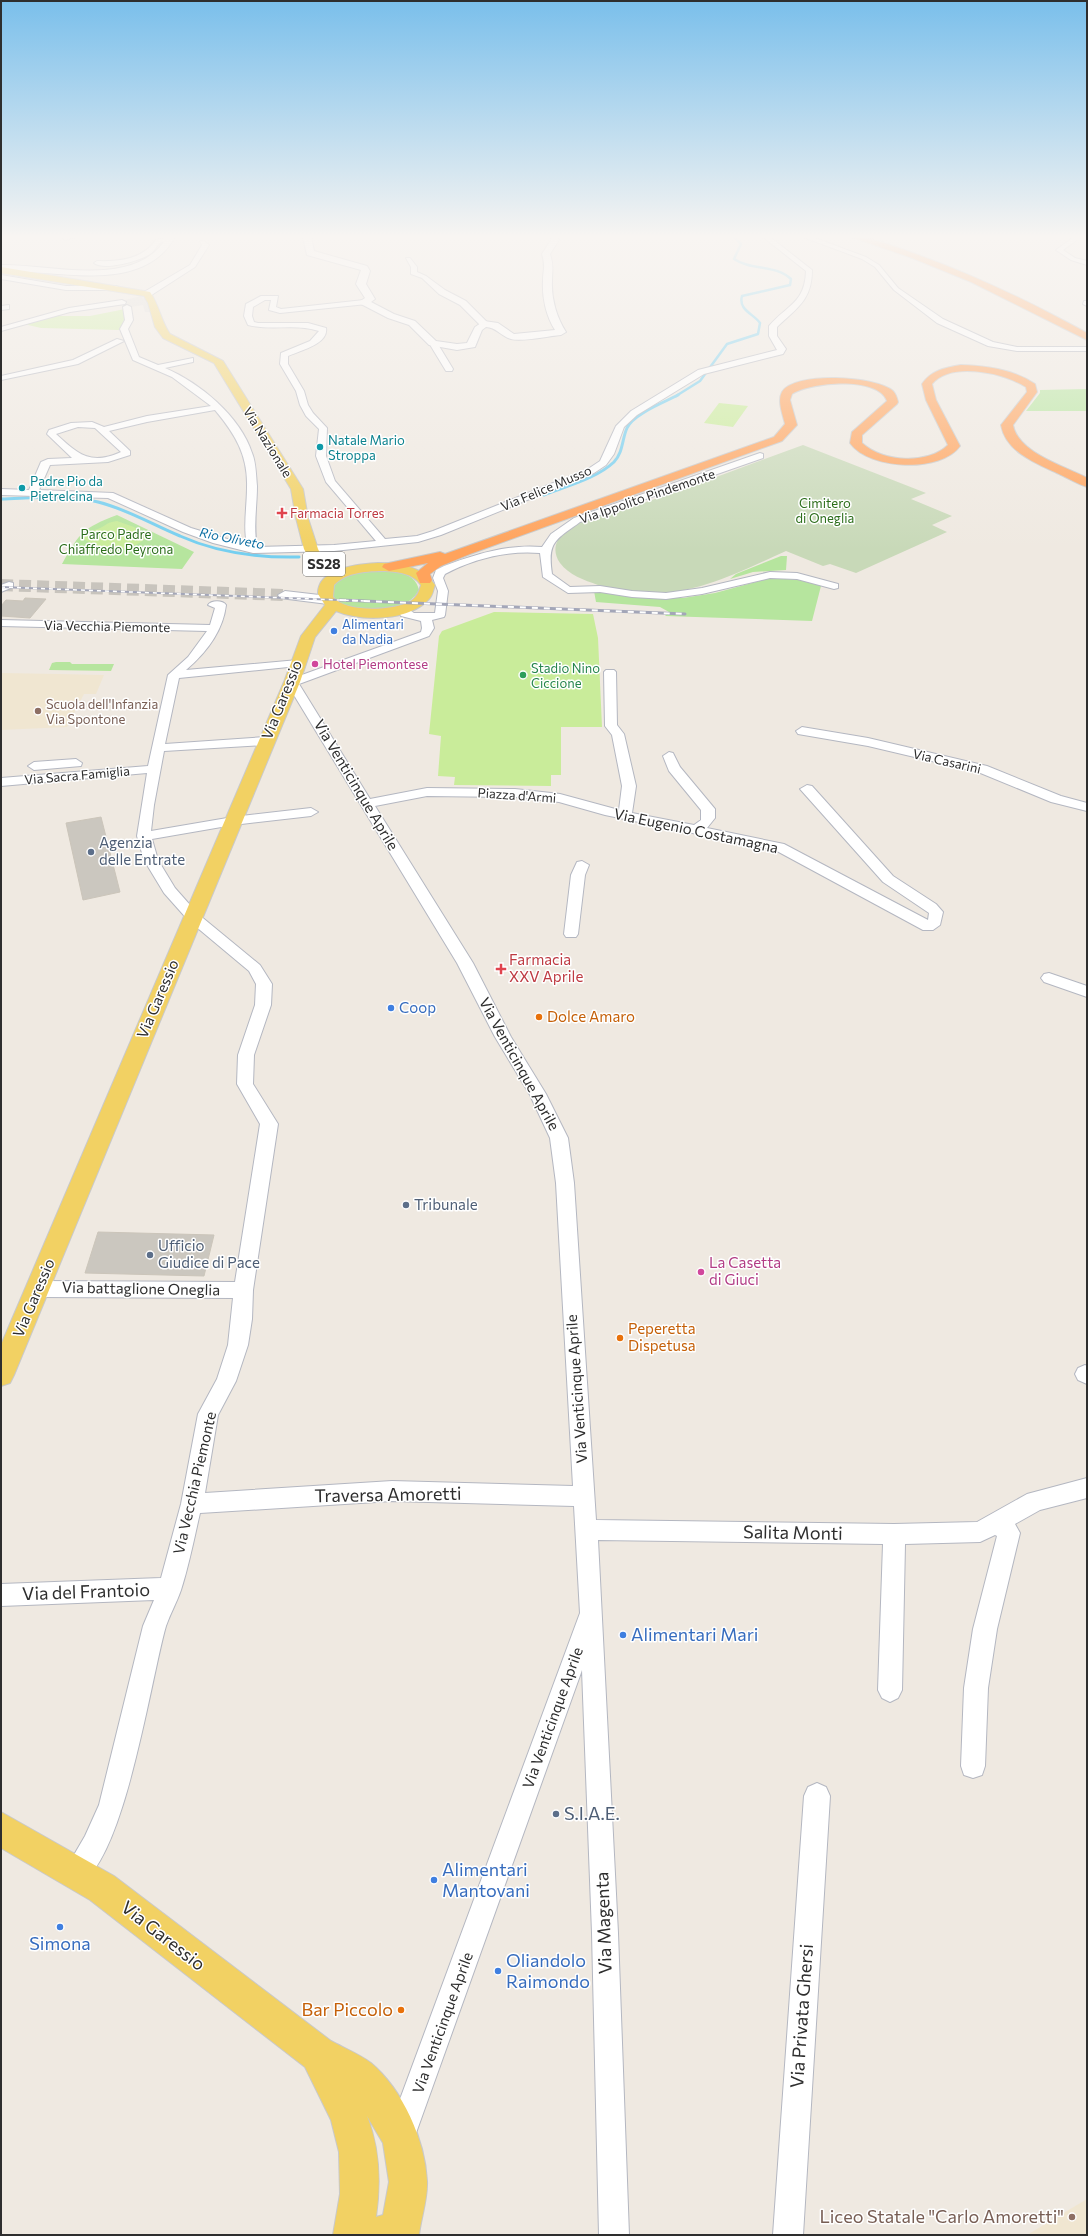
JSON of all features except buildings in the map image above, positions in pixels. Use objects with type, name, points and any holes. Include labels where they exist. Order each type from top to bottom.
[{"type":"highway","points":[[425,580],[423,573],[429,567],[465,551],[778,439],[791,425],[785,400],[786,392],[794,387],[811,382],[854,382],[874,386],[889,393],[894,399],[893,402],[856,434],[854,438],[856,444],[862,450],[874,456],[898,460],[920,461],[944,456],[949,453],[954,446],[931,400],[928,384],[932,378],[942,373],[968,369],[1010,374],[1022,379],[1032,389],[1030,397],[1007,425],[1006,431],[1011,440],[1026,452],[1087,483]]},
{"type":"highway","points":[[1026,452],[1087,476]]},
{"type":"highway","points":[[389,567],[465,551]]},
{"type":"main road","name":"Via Nazionale","points":[[177,341],[218,361],[297,489],[302,518],[314,555],[330,575],[329,593]]},
{"type":"main road","name":"SS28","points":[[314,555],[329,566],[356,569]]},
{"type":"main road","points":[[317,624],[330,617],[358,612],[373,613],[403,609],[425,596],[428,591],[425,580],[417,574],[404,569],[389,567],[356,569],[341,574],[329,593],[358,612]]},
{"type":"main road","name":"Via Garessio","points":[[1,1375],[149,1019],[292,682],[308,636],[317,624],[329,593]]},
{"type":"main road","name":"Via Garessio","points":[[1,1829],[77,1872],[139,1916],[318,2054],[356,2075],[371,2088],[401,2137],[408,2182],[400,2235]]},
{"type":"main road","name":"Via Garessio","points":[[318,2054],[352,2126],[358,2154],[359,2206],[353,2235]]},
{"type":"main road","points":[[380,2235],[388,2235]]},
{"type":"street","points":[[1,378],[75,362],[119,341]]},
{"type":"street","points":[[128,341],[133,354],[141,362],[158,367],[175,375],[213,402],[233,426],[248,452],[252,486],[249,532],[253,550]]},
{"type":"street","points":[[313,341],[286,354],[282,358],[284,364],[300,391],[309,414],[323,428],[321,456],[331,482],[336,490],[383,544]]},
{"type":"street","points":[[433,342],[454,347],[469,346],[472,341]]},
{"type":"street","name":"Via Felice Musso","points":[[1,492],[74,492],[110,495],[187,530],[217,541],[253,550],[314,555],[418,539],[437,533],[591,471],[602,463],[609,454],[620,426],[634,413],[701,372],[780,352],[782,349],[777,341]]},
{"type":"street","points":[[985,341],[991,344],[1017,349],[1087,349]]},
{"type":"street","points":[[433,342],[449,369]]},
{"type":"street","points":[[158,367],[190,360]]},
{"type":"street","points":[[103,430],[183,412],[218,407]]},
{"type":"street","points":[[33,492],[44,464],[58,461],[88,461],[113,458],[127,453],[97,425],[90,424],[52,432],[51,434],[69,452],[88,461]]},
{"type":"street","name":"Via Ippolito Pindemonte","points":[[545,550],[561,530],[587,515],[760,456]]},
{"type":"street","points":[[403,609],[405,614],[426,618],[440,615],[442,596],[438,578],[440,572],[502,550],[524,548],[545,550],[544,562],[547,575],[568,590],[600,589],[632,594],[666,596],[702,591],[770,575],[797,576],[834,586]]},
{"type":"street","points":[[174,675],[192,658],[208,638],[219,618],[222,605],[213,605]]},
{"type":"street","points":[[292,682],[425,634],[428,628],[426,618]]},
{"type":"street","name":"Via Vecchia Piemonte","points":[[1,623],[213,628]]},
{"type":"street","points":[[174,675],[298,663]]},
{"type":"street","points":[[610,672],[611,726],[618,734],[629,786],[625,815]]},
{"type":"street","name":"Via Vecchia Piemonte","points":[[77,1872],[92,1849],[111,1807],[155,1626],[170,1589],[192,1504],[208,1414],[226,1381],[238,1345],[242,1319],[243,1290],[269,1124],[261,1108],[251,1097],[245,1084],[246,1055],[264,1005],[264,984],[255,968],[238,956],[193,917],[169,890],[151,860],[144,836],[166,702],[174,675]]},
{"type":"street","name":"Via Venticinque Aprile","points":[[292,682],[368,804],[408,873],[465,963],[500,1032],[538,1094],[559,1138],[565,1183],[591,1610],[401,2137]]},
{"type":"street","name":"Via Casarini","points":[[802,731],[868,742],[982,769],[1056,799],[1087,807]]},
{"type":"street","points":[[34,766],[156,758],[266,741]]},
{"type":"street","points":[[669,756],[674,768],[708,809],[710,814],[707,821],[697,829]]},
{"type":"street","name":"Via Sacra Famiglia","points":[[1,782],[156,758]]},
{"type":"street","name":"Via Eugenio Costamagna","points":[[605,811],[779,847],[928,927],[935,922],[936,912],[931,907],[888,879],[807,789]]},
{"type":"street","name":"Piazza d'Armi","points":[[368,804],[427,792],[515,793],[560,798],[605,811]]},
{"type":"street","points":[[144,836],[233,821],[311,812]]},
{"type":"street","points":[[571,934],[578,875],[582,865]]},
{"type":"street","points":[[1049,978],[1087,992]]},
{"type":"street","name":"Via battaglione Oneglia","points":[[38,1288],[243,1290]]},
{"type":"street","name":"Salita Monti","points":[[586,1530],[894,1534],[980,1532],[1035,1501],[1087,1488]]},
{"type":"street","name":"Traversa Amoretti","points":[[192,1504],[392,1491],[584,1496]]},
{"type":"street","points":[[974,1766],[976,1688],[985,1629],[1009,1534],[998,1523]]},
{"type":"street","points":[[890,1690],[894,1534]]},
{"type":"street","name":"Via del Frantoio","points":[[1,1595],[170,1589]]},
{"type":"street","name":"Via Magenta","points":[[591,1610],[605,1933],[614,2235]]},
{"type":"street","name":"Via Privata Ghersi","points":[[788,2235],[816,1796]]},
{"type":"shaded area","name":"Scuola dell'Infanzia Via Spontone","points":[[1,673],[104,675],[96,694],[84,694],[67,727],[1,730]]},
{"type":"shaded area","name":"Liceo Statale \"Carlo Amoretti\"","points":[[1087,2199],[1087,2235],[1027,2235]]},
{"type":"green space","points":[[1087,389],[1087,411],[1026,411],[1040,393],[1040,390]]},
{"type":"green space","points":[[719,403],[748,406],[733,427],[704,423]]},
{"type":"green space","name":"Cimitero di Oneglia","points":[[803,445],[926,493],[911,499],[952,516],[932,525],[947,532],[856,573],[830,564],[823,566],[786,551],[718,581],[695,588],[673,592],[649,593],[624,591],[598,585],[572,574],[560,563],[556,555],[555,550],[559,538],[565,531],[580,521],[635,506]]},
{"type":"green space","name":"Parco Padre Chiaffredo Peyrona","points":[[117,515],[194,552],[182,569],[62,564],[73,545],[84,532],[89,528]]},
{"type":"green space","points":[[117,521],[134,527],[147,536],[140,543],[130,547],[109,549],[85,540],[82,535],[87,532]]},
{"type":"green space","points":[[781,556],[787,556],[786,570],[753,572],[730,579],[736,574]]},
{"type":"green space","points":[[374,570],[394,571],[407,575],[417,583],[419,590],[414,597],[406,603],[389,609],[379,610],[351,608],[332,598],[331,586],[347,575]]},
{"type":"green space","points":[[770,578],[801,580],[821,586],[812,621],[665,616],[669,612],[660,607],[596,602],[594,591],[629,597],[683,598],[715,593]]},
{"type":"green space","points":[[494,612],[593,614],[598,638],[602,727],[561,727],[561,775],[551,775],[551,786],[454,785],[455,777],[438,776],[441,736],[429,734],[439,636],[442,631]]},
{"type":"green space","points":[[70,662],[72,664],[114,664],[111,671],[49,670],[52,663]]},
{"type":"waterway","name":"Rio Oliveto","points":[[676,396],[700,381],[727,344],[735,341]]},
{"type":"waterway","name":"Rio Oliveto","points":[[544,495],[590,478],[607,468],[617,458],[621,450],[625,432],[630,423],[642,413],[676,396]]},
{"type":"waterway","name":"Rio Oliveto","points":[[1,499],[62,497],[98,502],[119,509],[194,542],[209,547],[268,557],[299,557]]},
{"type":"tunnel","points":[[1,585],[285,595]]},
{"type":"railway","points":[[1,587],[358,601]]},
{"type":"railway","points":[[340,600],[358,601]]},
{"type":"railway","points":[[358,601],[365,601]]},
{"type":"railway","points":[[358,601],[685,614]]},
{"type":"place","name":"Natale Mario Stroppa","points":[[320,447]]},
{"type":"place","name":"Padre Pio da Pietrelcina","points":[[22,488]]},
{"type":"place","name":"Farmacia Torres","points":[[282,513]]},
{"type":"place","name":"Alimentari da Nadia","points":[[334,631]]},
{"type":"place","name":"Hotel Piemontese","points":[[315,664]]},
{"type":"place","name":"Stadio Nino Ciccione","points":[[523,675]]},
{"type":"place","name":"Scuola dell'Infanzia Via Spontone","points":[[38,711]]},
{"type":"place","name":"Agenzia delle Entrate","points":[[91,852]]},
{"type":"place","name":"Farmacia XXV Aprile","points":[[501,969]]},
{"type":"place","name":"Coop","points":[[391,1008]]},
{"type":"place","name":"Dolce Amaro","points":[[539,1017]]},
{"type":"place","name":"Tribunale","points":[[406,1205]]},
{"type":"place","name":"Ufficio Giudice di Pace","points":[[150,1255]]},
{"type":"place","name":"La Casetta di Giuci","points":[[701,1272]]},
{"type":"place","name":"Peperetta Dispetusa","points":[[620,1338]]},
{"type":"place","name":"Alimentari Mari","points":[[623,1635]]},
{"type":"place","name":"S.I.A.E.","points":[[556,1814]]},
{"type":"place","name":"Alimentari Mantovani","points":[[434,1880]]},
{"type":"place","name":"Simona","points":[[60,1927]]},
{"type":"place","name":"Oliandolo Raimondo","points":[[498,1971]]},
{"type":"place","name":"Bar Piccolo","points":[[401,2010]]},
{"type":"place","name":"Liceo Statale \"Carlo Amoretti\"","points":[[1072,2217]]}]
